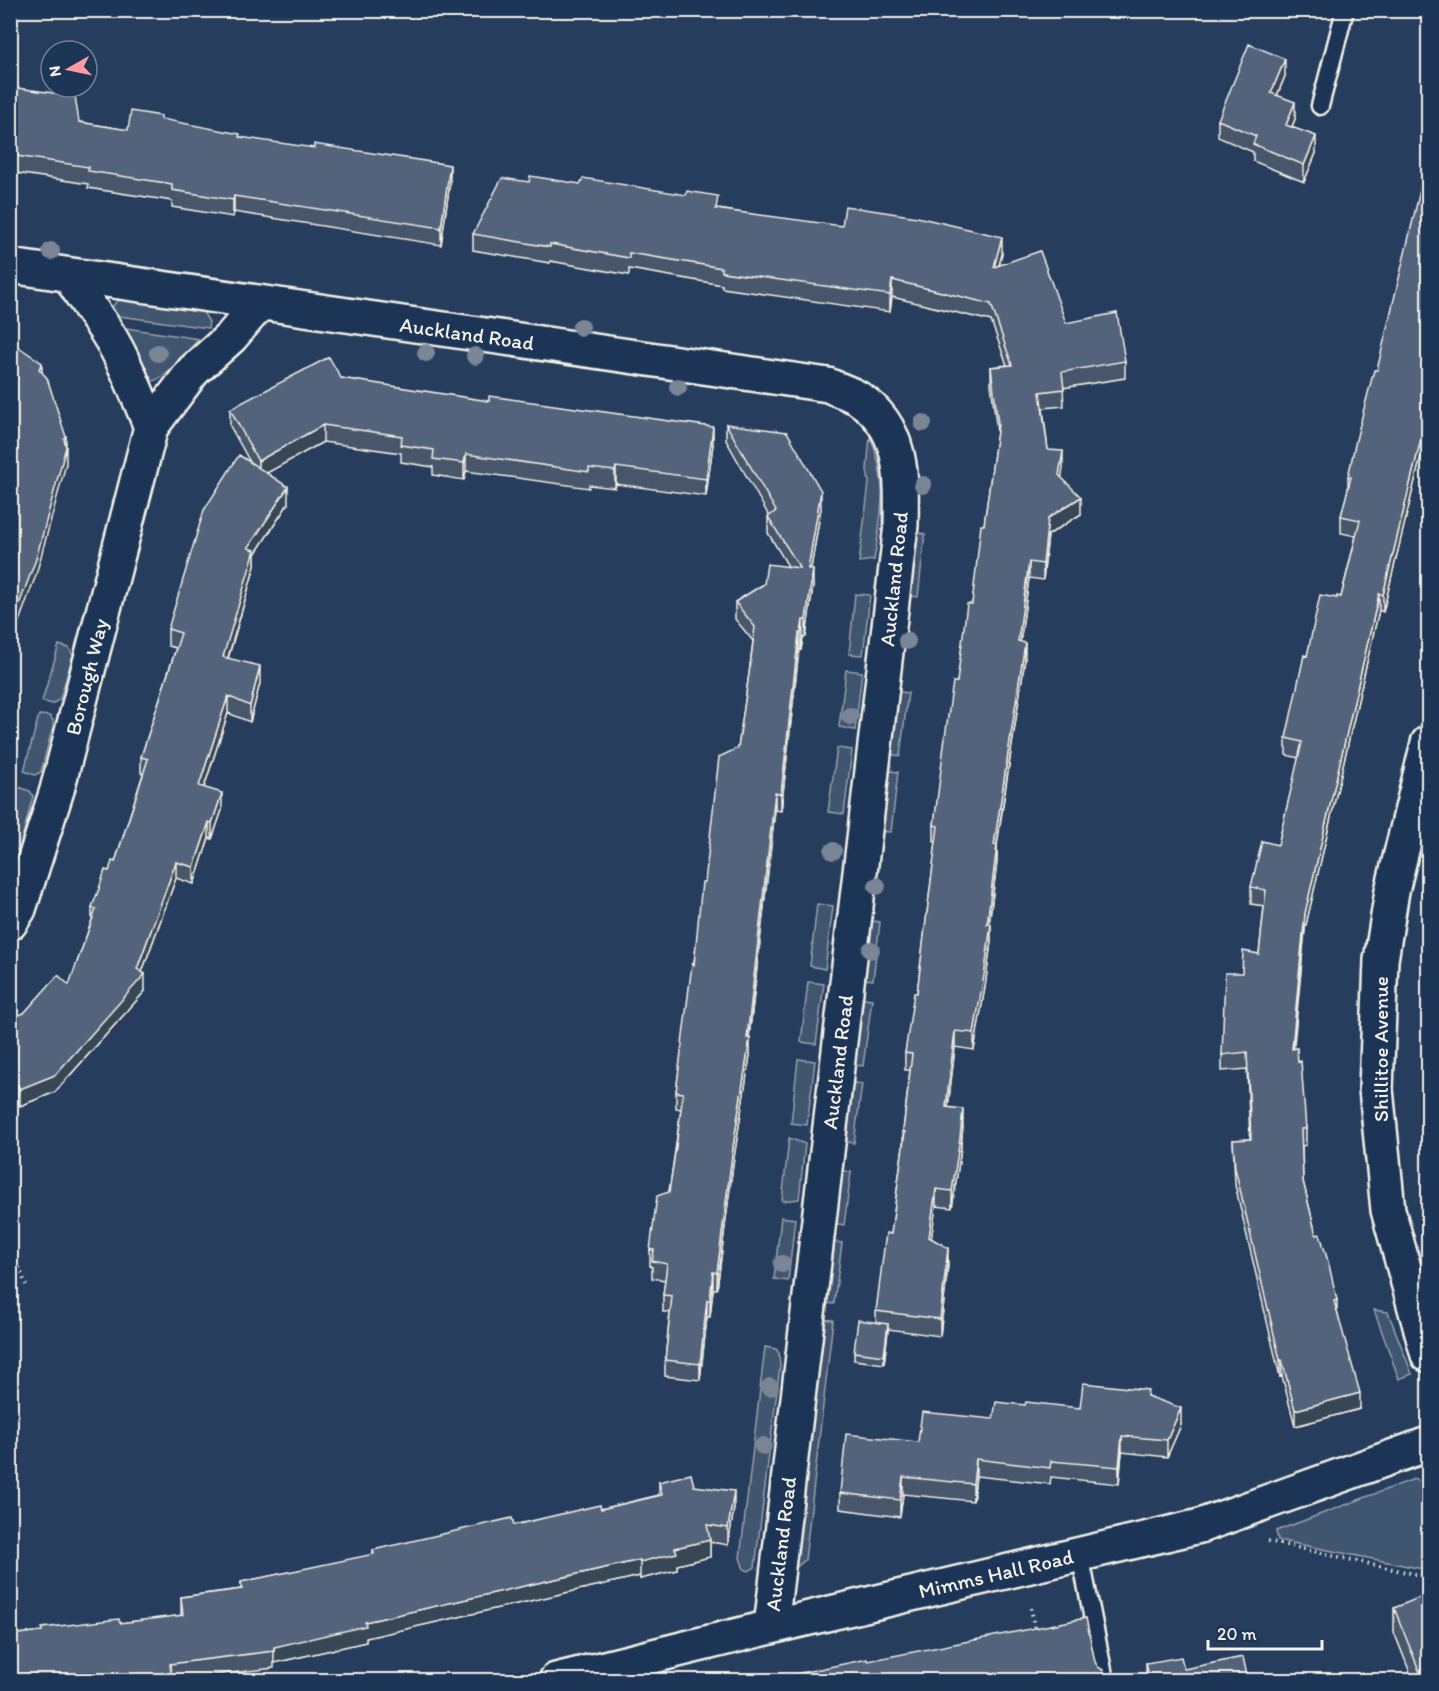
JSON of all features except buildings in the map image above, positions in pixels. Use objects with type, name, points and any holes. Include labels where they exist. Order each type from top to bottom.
[{"type":"street","name":"Auckland Road","points":[[10,266],[828,385],[858,398],[882,418],[898,451],[902,479],[901,525],[771,1627]]},
{"type":"street","points":[[70,276],[101,323],[128,371],[151,427]]},
{"type":"street","name":"Borough Way","points":[[10,923],[19,909],[57,790],[151,427],[192,372],[231,338],[260,303]]},
{"type":"street","name":"Shillitoe Avenue","points":[[1428,743],[1392,891],[1381,960],[1376,1089],[1388,1210],[1428,1355]]},
{"type":"street","name":"Mimms Hall Road","points":[[556,1680],[1200,1526],[1428,1444]]},
{"type":"lane","points":[[1320,106],[1345,10]]},
{"type":"lane","points":[[1080,1554],[1106,1680]]},
{"type":"path","points":[[10,1245],[26,1285]]},
{"type":"path","points":[[1261,1540],[1428,1577]]},
{"type":"path","points":[[1031,1608],[1035,1632]]},
{"type":"shaded area","points":[[127,299],[203,312],[209,322],[208,328],[112,315],[112,307],[117,301]]},
{"type":"shaded area","points":[[119,327],[199,339],[169,371],[156,380],[150,381]]},
{"type":"shaded area","points":[[870,436],[880,469],[881,512],[874,560],[859,562],[869,483],[867,469]]},
{"type":"shaded area","points":[[911,532],[925,534],[918,597],[904,595]]},
{"type":"shaded area","points":[[855,594],[870,595],[863,655],[849,654]]},
{"type":"shaded area","points":[[59,645],[69,648],[73,655],[60,699],[52,704],[42,701]]},
{"type":"shaded area","points":[[846,670],[862,672],[855,730],[839,727]]},
{"type":"shaded area","points":[[893,691],[908,693],[900,756],[885,753]]},
{"type":"shaded area","points":[[39,715],[50,716],[54,722],[41,772],[35,775],[24,771]]},
{"type":"shaded area","points":[[837,748],[852,750],[844,814],[828,812]]},
{"type":"shaded area","points":[[883,770],[898,772],[891,832],[876,831]]},
{"type":"shaded area","points":[[19,787],[30,791],[33,796],[19,849],[11,852],[11,822]]},
{"type":"shaded area","points":[[817,904],[833,906],[825,969],[810,966]]},
{"type":"shaded area","points":[[864,920],[880,922],[873,980],[857,978]]},
{"type":"shaded area","points":[[808,982],[824,984],[816,1044],[801,1042]]},
{"type":"shaded area","points":[[856,997],[872,999],[863,1066],[847,1064]]},
{"type":"shaded area","points":[[798,1059],[815,1061],[807,1125],[791,1123]]},
{"type":"shaded area","points":[[846,1082],[862,1084],[854,1143],[838,1140]]},
{"type":"shaded area","points":[[789,1138],[805,1144],[799,1199],[782,1201]]},
{"type":"shaded area","points":[[834,1170],[851,1172],[844,1225],[827,1222]]},
{"type":"shaded area","points":[[781,1217],[795,1219],[788,1281],[774,1279]]},
{"type":"shaded area","points":[[826,1241],[842,1243],[834,1304],[818,1302]]},
{"type":"shaded area","points":[[1374,1310],[1388,1312],[1412,1374],[1399,1379]]},
{"type":"shaded area","points":[[816,1319],[833,1320],[805,1560],[789,1573]]},
{"type":"shaded area","points":[[765,1347],[776,1349],[779,1353],[780,1366],[755,1567],[749,1571],[744,1569],[740,1558]]},
{"type":"shaded area","points":[[1414,1479],[1428,1485],[1428,1570],[1278,1540],[1276,1531]]}]
